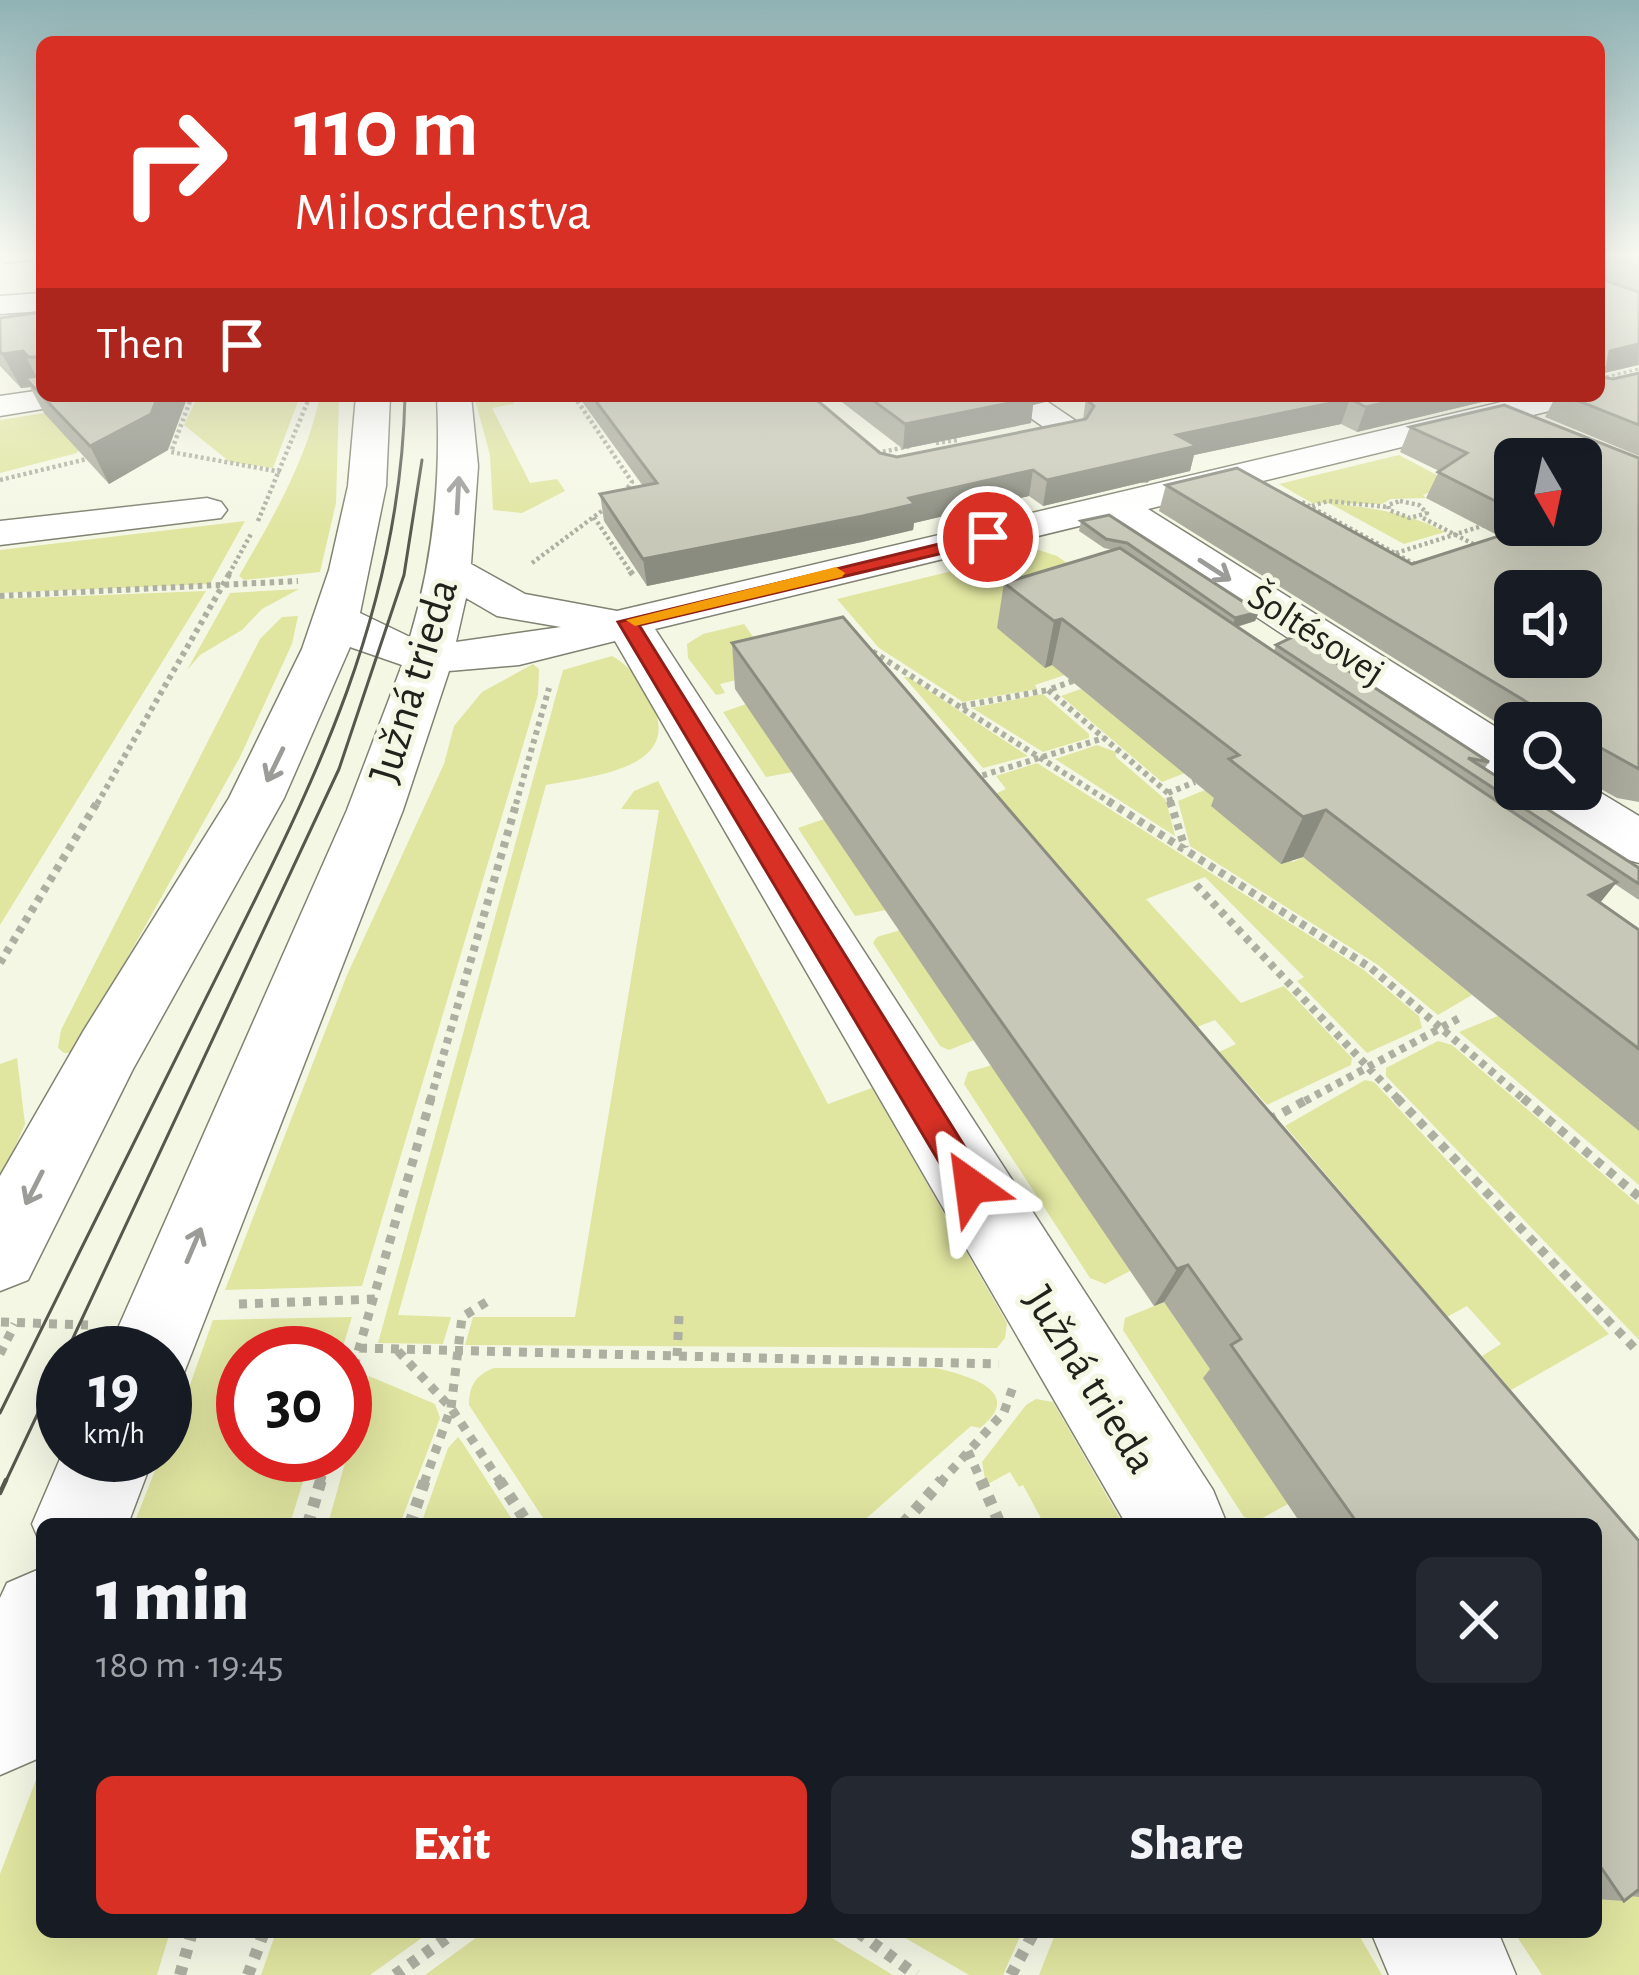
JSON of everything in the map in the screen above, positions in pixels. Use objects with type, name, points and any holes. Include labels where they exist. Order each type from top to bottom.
[{"type":"street","points":[[0,406],[36,401]]},
{"type":"street","name":"Južná trieda","points":[[161,1326],[377,802],[381,645],[370,478],[373,402]]},
{"type":"street","name":"Južná trieda","points":[[0,1253],[125,1020],[235,842],[381,645],[450,570],[459,477],[454,402]]},
{"type":"street","points":[[381,645],[627,622],[1529,402]]},
{"type":"street","points":[[954,443],[1043,414],[1100,405]]},
{"type":"street","points":[[1494,407],[1550,437]]},
{"type":"street","points":[[1043,414],[1166,494]]},
{"type":"street","name":"Šoltésovej","points":[[1116,506],[1494,750]]},
{"type":"street","points":[[0,533],[207,510]]},
{"type":"street","points":[[450,570],[513,606],[627,622]]},
{"type":"street","points":[[377,802],[458,695],[494,670],[547,664],[627,622]]},
{"type":"street","name":"Južná trieda","points":[[627,622],[1174,1518]]},
{"type":"street","points":[[1247,643],[1300,625]]},
{"type":"street","points":[[381,645],[547,664]]},
{"type":"street","points":[[1588,810],[1639,843]]},
{"type":"street","points":[[82,1518],[97,1482]]},
{"type":"street","points":[[0,1722],[36,1633]]},
{"type":"street","points":[[1434,1938],[1456,1975]]},
{"type":"path","points":[[1605,377],[1639,369]]},
{"type":"path","points":[[171,452],[190,402]]},
{"type":"path","points":[[0,963],[224,586],[281,472],[308,402]]},
{"type":"path","points":[[578,402],[632,482]]},
{"type":"path","points":[[877,453],[922,443]]},
{"type":"path","points":[[158,453],[281,472]]},
{"type":"path","points":[[0,480],[92,458]]},
{"type":"path","points":[[1435,575],[1306,504],[1328,501],[1388,507],[1404,517],[1422,517],[1485,550]]},
{"type":"path","points":[[1388,507],[1395,501],[1413,503],[1426,510],[1422,517]]},
{"type":"path","points":[[1395,553],[1494,521]]},
{"type":"path","points":[[0,596],[224,586]]},
{"type":"path","points":[[854,632],[899,687]]},
{"type":"path","points":[[849,655],[870,650],[1371,968],[1639,1197]]},
{"type":"path","points":[[365,1326],[547,664]]},
{"type":"path","points":[[962,706],[1073,681]]},
{"type":"path","points":[[1048,690],[1168,793],[1185,848]]},
{"type":"path","points":[[974,778],[1104,737]]},
{"type":"path","points":[[959,760],[989,795]]},
{"type":"path","points":[[1168,793],[1195,782]]},
{"type":"path","points":[[1196,885],[1639,1353]]},
{"type":"path","points":[[1268,1121],[1463,1016]]},
{"type":"path","points":[[1254,1105],[1282,1138]]},
{"type":"path","points":[[412,1518],[451,1408],[462,1318],[488,1301]]},
{"type":"path","points":[[677,1356],[679,1316]]},
{"type":"path","points":[[0,1354],[15,1324]]},
{"type":"path","points":[[372,1349],[1021,1365]]},
{"type":"path","points":[[397,1350],[451,1408],[524,1518]]},
{"type":"path","points":[[908,1518],[1004,1412],[1016,1381]]},
{"type":"path","points":[[968,1451],[997,1518]]},
{"type":"path","points":[[310,1518],[320,1482]]},
{"type":"path","points":[[180,1975],[189,1938]]},
{"type":"path","points":[[248,1975],[262,1938]]},
{"type":"path","points":[[395,1975],[447,1938]]},
{"type":"path","points":[[866,1938],[916,1975]]},
{"type":"path","points":[[1011,1975],[1031,1938]]},
{"type":"green space","points":[[142,402],[84,439],[77,453],[0,473],[0,420]]},
{"type":"green space","points":[[195,402],[298,402],[273,468],[230,462],[184,425]]},
{"type":"green space","points":[[318,402],[339,402],[336,503],[320,572],[244,580],[239,576],[297,467]]},
{"type":"green space","points":[[476,402],[514,402],[492,408],[530,483],[557,479],[565,491],[522,513],[493,510],[490,455]]},
{"type":"green space","points":[[1399,455],[1452,483],[1423,495],[1426,498],[1391,499],[1382,504],[1312,503],[1279,484]]},
{"type":"green space","points":[[1329,503],[1389,512],[1445,532],[1404,544]]},
{"type":"green space","points":[[245,521],[210,584],[0,593],[0,550]]},
{"type":"green space","points":[[1039,550],[1057,556],[1157,626],[1029,653],[1045,667],[1053,665],[1065,675],[1035,685],[1037,689],[963,702],[879,648],[837,599]]},
{"type":"green space","points":[[299,589],[262,609],[242,630],[200,655],[187,670],[230,593]]},
{"type":"green space","points":[[206,591],[0,925],[0,599]]},
{"type":"green space","points":[[298,616],[292,644],[240,757],[74,1053],[64,1053],[58,1048],[61,1030],[260,639],[282,617]]},
{"type":"green space","points":[[744,624],[777,670],[720,684],[725,693],[716,695],[688,658],[687,644],[703,634]]},
{"type":"green space","points":[[612,656],[634,674],[649,698],[658,721],[657,740],[647,754],[630,764],[546,785],[398,1315],[451,1317],[443,1344],[378,1343],[563,670]]},
{"type":"green space","points":[[533,664],[539,669],[538,695],[362,1286],[225,1290],[347,975],[444,764],[454,726],[482,692]]},
{"type":"green space","points":[[904,677],[908,677],[1028,756],[983,768]]},
{"type":"green space","points":[[1081,689],[1185,773],[1162,782],[1061,696]]},
{"type":"green space","points":[[1043,694],[1089,738],[1043,752],[972,708]]},
{"type":"green space","points":[[752,702],[799,771],[766,777],[723,712]]},
{"type":"green space","points":[[1097,745],[1116,752],[1116,757],[1166,800],[1175,836],[1055,759]]},
{"type":"green space","points":[[1037,763],[1364,970],[1419,1016],[1422,1028],[1367,1053],[1297,981],[1304,977],[1205,877],[1146,899],[1241,1003],[1284,986],[1352,1058],[1351,1065],[1267,1105],[1219,1052],[1236,1044],[1215,1020],[1197,1027],[995,794],[1006,789],[996,776]]},
{"type":"green space","points":[[658,781],[828,1104],[872,1088],[1007,1323],[1005,1338],[997,1348],[465,1345],[473,1317],[575,1317],[659,810],[621,809],[634,791]]},
{"type":"green space","points":[[1205,790],[1220,803],[1212,807],[1293,862],[1303,857],[1472,995],[1438,1015],[1378,965],[1190,846],[1178,801]]},
{"type":"green space","points":[[824,819],[886,910],[855,916],[798,828]]},
{"type":"green space","points":[[907,928],[982,1037],[949,1050],[940,1046],[873,943],[877,937]]},
{"type":"green space","points":[[1498,1016],[1639,1131],[1639,1185],[1459,1032]]},
{"type":"green space","points":[[1438,1041],[1452,1045],[1639,1205],[1639,1340],[1386,1076],[1386,1068]]},
{"type":"green space","points":[[17,1058],[25,1124],[0,1181],[0,1064]]},
{"type":"green space","points":[[1000,1063],[1130,1271],[1105,1284],[1090,1278],[964,1084],[968,1072]]},
{"type":"green space","points":[[1365,1080],[1374,1082],[1609,1334],[1511,1390],[1482,1356],[1501,1344],[1467,1306],[1447,1317],[1285,1126]]},
{"type":"green space","points":[[1164,1302],[1213,1373],[1288,1504],[1262,1518],[1244,1517],[1123,1330],[1125,1318]]},
{"type":"green space","points":[[352,1317],[349,1326],[216,1326],[216,1482],[303,1482],[292,1518],[136,1518],[150,1482],[192,1482],[192,1379],[213,1320]]},
{"type":"green space","points":[[494,1368],[936,1368],[987,1387],[997,1404],[980,1428],[971,1426],[867,1518],[543,1518],[469,1405],[470,1392],[482,1374]]},
{"type":"green space","points":[[372,1377],[435,1404],[440,1418],[402,1518],[330,1518],[340,1482],[372,1482]]},
{"type":"green space","points":[[1036,1399],[1053,1402],[1120,1518],[1041,1518],[1010,1472],[986,1485],[982,1462],[1026,1405]]},
{"type":"green space","points":[[458,1437],[511,1518],[423,1518],[448,1448]]},
{"type":"green space","points":[[36,1780],[36,1938],[168,1938],[157,1975],[0,1975],[0,1874]]},
{"type":"green space","points":[[1639,1839],[1639,1975],[1542,1975],[1518,1938],[1602,1938],[1602,1867]]},
{"type":"green space","points":[[274,1938],[422,1938],[370,1975],[261,1975]]},
{"type":"green space","points":[[476,1938],[832,1938],[893,1975],[425,1975]]},
{"type":"green space","points":[[905,1938],[1019,1938],[1003,1975],[969,1975]]},
{"type":"green space","points":[[1054,1938],[1360,1938],[1382,1975],[1039,1975]]},
{"type":"building","points":[[0,347],[36,347],[36,357],[23,351],[0,351]]},
{"type":"building","points":[[1605,347],[1626,347],[1610,351],[1607,368]]},
{"type":"building","points":[[1639,373],[1639,425],[1581,402],[1605,402],[1605,378]]},
{"type":"building","points":[[48,402],[156,402],[151,414],[90,446]]},
{"type":"building","points":[[596,402],[819,402],[880,453],[897,457],[1086,419],[1094,406],[1089,402],[1336,402],[1177,435],[1197,446],[1047,480],[1033,470],[909,498],[915,504],[863,516],[643,559],[600,494],[657,483]]},
{"type":"building","points":[[875,402],[1014,402],[905,424]]},
{"type":"building","points":[[1504,405],[1588,438],[1494,438],[1494,500],[1438,472],[1467,453],[1410,427]]},
{"type":"building","points":[[1602,443],[1639,458],[1639,769],[1602,749],[1602,702],[1527,702],[1166,485],[1237,468],[1412,564],[1494,538],[1494,546],[1602,546]]},
{"type":"building","points":[[1109,515],[1259,612],[1235,618],[1127,543],[1106,539],[1081,521]]},
{"type":"building","points":[[1120,548],[1494,799],[1494,810],[1510,810],[1617,882],[1589,895],[1639,930],[1639,1049],[1326,810],[1303,817],[1229,759],[1239,755],[1062,619],[1054,621],[1004,583]]},
{"type":"building","points":[[843,617],[1639,1541],[1639,1892],[1624,1901],[1602,1869],[1602,1518],[1354,1518],[1231,1345],[1241,1339],[1188,1265],[1177,1269],[732,643]]},
{"type":"building","points":[[1295,636],[1489,762],[1468,758],[1494,775],[1494,789],[1276,645]]},
{"type":"building","points":[[1527,810],[1549,810],[1639,868],[1639,884]]},
{"type":"tram line","points":[[0,1413],[273,863],[338,715],[385,562],[399,481],[405,402]]},
{"type":"tram line","points":[[79,1326],[339,769],[404,575],[422,460]]},
{"type":"tram line","points":[[5,1483],[36,1417]]},
{"type":"tram line","points":[[0,1493],[6,1480]]},
{"type":"slow traffic","points":[[635,620],[836,573]]},
{"type":"route","points":[[971,1186],[627,622],[988,537]]}]
